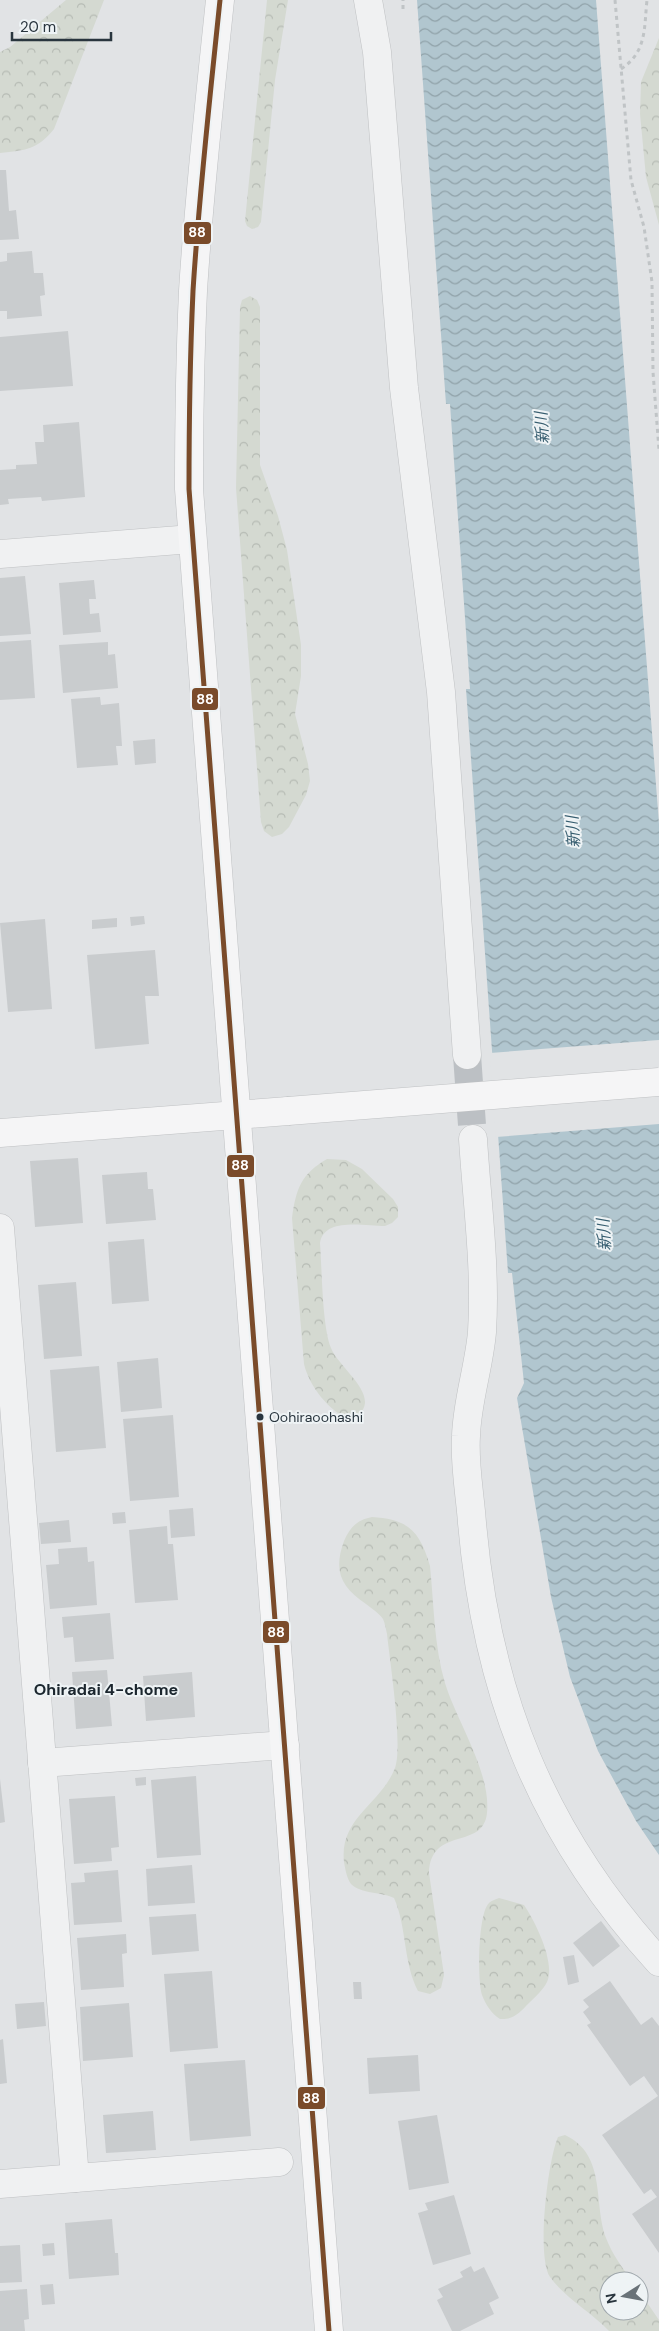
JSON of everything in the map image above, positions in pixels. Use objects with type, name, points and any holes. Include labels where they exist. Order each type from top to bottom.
[{"type":"street","points":[[220,0],[200,194],[193,292],[189,440],[192,539],[329,2331]]},
{"type":"street","points":[[368,0],[377,52],[404,388],[441,692],[467,1055]]},
{"type":"street","points":[[0,554],[192,539]]},
{"type":"street","points":[[0,1133],[659,1082]]},
{"type":"street","points":[[473,1139],[483,1304],[480,1352],[466,1436],[476,1566],[492,1654],[509,1714],[535,1780],[574,1853],[630,1930],[659,1962]]},
{"type":"street","points":[[0,1228],[5,1346],[42,1763],[75,2178]]},
{"type":"street","points":[[42,1763],[285,1745]]},
{"type":"street","points":[[0,2184],[279,2162]]},
{"type":"path","points":[[615,0],[631,180],[644,227],[652,282],[653,372],[659,450]]},
{"type":"path","points":[[621,69],[632,62],[639,51],[647,0]]},
{"type":"green space","points":[[66,0],[104,0],[54,129],[42,141],[30,148],[0,153],[0,52],[10,47]]},
{"type":"green space","points":[[267,0],[288,0],[275,80],[261,222],[258,227],[252,229],[247,226],[245,221]]},
{"type":"green space","points":[[659,38],[659,225],[646,177],[640,114],[641,82]]},
{"type":"green space","points":[[250,296],[257,300],[260,307],[260,465],[278,516],[287,550],[301,645],[301,676],[295,714],[308,764],[310,781],[306,795],[289,827],[282,834],[272,837],[264,831],[261,822],[236,488],[240,307],[242,300]]},
{"type":"green space","points":[[327,1159],[346,1160],[362,1169],[393,1199],[398,1207],[398,1217],[392,1223],[385,1226],[337,1226],[329,1229],[323,1235],[320,1243],[324,1312],[328,1338],[335,1355],[357,1382],[364,1396],[365,1403],[362,1411],[350,1420],[335,1411],[321,1397],[310,1381],[304,1364],[292,1218],[301,1183],[311,1170]]},
{"type":"green space","points":[[372,1517],[384,1518],[404,1524],[411,1529],[422,1544],[430,1566],[436,1640],[441,1669],[450,1698],[479,1764],[487,1797],[487,1813],[483,1825],[477,1832],[447,1843],[438,1849],[432,1858],[429,1873],[444,1975],[441,1988],[430,1994],[418,1991],[413,1980],[401,1921],[394,1898],[360,1890],[355,1887],[348,1879],[344,1862],[344,1847],[354,1822],[389,1781],[395,1768],[397,1757],[397,1723],[384,1622],[377,1613],[357,1598],[345,1585],[339,1561],[344,1541],[349,1532],[358,1522]]},
{"type":"green space","points":[[499,1898],[524,1905],[534,1921],[543,1942],[549,1964],[547,1982],[541,1990],[520,2012],[513,2017],[505,2019],[497,2017],[487,2005],[482,1995],[479,1976],[479,1948],[485,1909],[489,1903]]},
{"type":"green space","points":[[565,2135],[578,2144],[587,2154],[596,2180],[602,2224],[606,2238],[614,2255],[625,2271],[599,2271],[599,2321],[649,2321],[649,2306],[659,2320],[659,2331],[609,2331],[563,2291],[550,2277],[546,2266],[544,2250],[545,2208],[547,2186],[558,2137]]},
{"type":"water","name":"新川","points":[[417,0],[596,0],[659,824],[659,1855],[636,1821],[598,1751],[570,1677],[551,1597],[517,1398],[524,1383],[512,1273],[508,1273],[466,689],[470,689],[450,404],[446,404]]},
{"type":"pier","points":[[659,1040],[659,1124],[496,1137],[490,1053]]},
{"type":"building","points":[[0,170],[6,170],[9,211],[16,210],[19,239],[0,240]]},
{"type":"building","points":[[32,251],[34,273],[43,273],[45,295],[40,296],[42,316],[7,319],[7,311],[0,311],[0,262],[7,261],[7,253]]},
{"type":"building","points":[[68,331],[73,386],[0,391],[0,337]]},
{"type":"building","points":[[79,422],[85,497],[42,501],[41,497],[8,499],[9,504],[0,505],[0,470],[16,469],[16,465],[37,464],[35,442],[44,442],[43,425]]},
{"type":"building","points":[[25,576],[31,634],[0,636],[0,578]]},
{"type":"building","points":[[94,580],[96,599],[89,599],[90,614],[99,613],[101,632],[63,635],[59,583]]},
{"type":"building","points":[[31,640],[35,698],[0,700],[0,642]]},
{"type":"building","points":[[108,642],[108,655],[115,654],[118,688],[63,693],[59,645]]},
{"type":"building","points":[[100,697],[101,705],[119,703],[122,746],[116,746],[118,765],[77,768],[71,699]]},
{"type":"building","points":[[155,739],[156,763],[135,765],[133,741]]},
{"type":"building","points":[[144,916],[145,924],[131,926],[130,917]]},
{"type":"building","points":[[117,918],[117,927],[92,929],[92,920]]},
{"type":"building","points":[[45,919],[52,1009],[8,1012],[0,923]]},
{"type":"building","points":[[155,950],[159,996],[145,996],[149,1044],[95,1049],[87,955]]},
{"type":"building","points":[[78,1158],[83,1223],[35,1227],[30,1161]]},
{"type":"building","points":[[147,1172],[148,1189],[153,1189],[156,1220],[106,1224],[102,1175]]},
{"type":"building","points":[[144,1239],[149,1301],[112,1304],[108,1242]]},
{"type":"building","points":[[76,1282],[82,1356],[44,1359],[38,1285]]},
{"type":"building","points":[[158,1358],[162,1408],[121,1412],[117,1362]]},
{"type":"building","points":[[99,1366],[106,1448],[56,1452],[50,1370]]},
{"type":"building","points":[[173,1415],[179,1497],[130,1501],[123,1419]]},
{"type":"building","points":[[193,1508],[195,1536],[171,1538],[169,1510]]},
{"type":"building","points":[[125,1512],[126,1523],[113,1524],[112,1513]]},
{"type":"building","points":[[69,1520],[71,1542],[41,1544],[39,1523]]},
{"type":"building","points":[[167,1526],[168,1544],[173,1544],[178,1600],[135,1603],[129,1530]]},
{"type":"building","points":[[87,1547],[88,1562],[94,1561],[97,1605],[50,1609],[46,1565],[59,1564],[58,1549]]},
{"type":"building","points":[[110,1613],[114,1659],[75,1662],[73,1637],[64,1638],[62,1617]]},
{"type":"building","points":[[107,1670],[112,1726],[76,1729],[72,1672]]},
{"type":"building","points":[[192,1672],[195,1717],[146,1721],[143,1676]]},
{"type":"building","points":[[196,1776],[201,1855],[157,1858],[151,1780]]},
{"type":"building","points":[[146,1777],[146,1785],[136,1786],[135,1778]]},
{"type":"building","points":[[0,1779],[5,1822],[0,1823]]},
{"type":"building","points":[[115,1796],[119,1847],[111,1848],[112,1861],[74,1864],[69,1799]]},
{"type":"building","points":[[192,1865],[195,1903],[148,1906],[146,1869]]},
{"type":"building","points":[[118,1870],[122,1922],[74,1925],[71,1883],[85,1882],[84,1873]]},
{"type":"building","points":[[196,1914],[199,1951],[152,1955],[149,1917]]},
{"type":"building","points":[[601,1921],[620,1946],[593,1967],[573,1943]]},
{"type":"building","points":[[126,1934],[127,1953],[122,1954],[124,1987],[81,1990],[77,1938]]},
{"type":"building","points":[[574,1955],[579,1982],[568,1985],[563,1957]]},
{"type":"building","points":[[212,1971],[218,2048],[170,2052],[164,1974]]},
{"type":"building","points":[[610,1981],[641,2025],[652,2017],[659,2026],[659,2253],[632,2214],[657,2197],[651,2189],[644,2194],[602,2135],[658,2096],[644,2076],[630,2086],[587,2025],[591,2023],[583,2012],[589,2007],[583,2000]]},
{"type":"building","points":[[353,1982],[361,1982],[362,1999],[354,1999]]},
{"type":"building","points":[[44,2002],[46,2026],[17,2029],[15,2004]]},
{"type":"building","points":[[129,2003],[133,2057],[83,2061],[80,2007]]},
{"type":"building","points":[[3,2039],[7,2083],[0,2084],[0,2040]]},
{"type":"building","points":[[418,2055],[420,2091],[369,2094],[367,2058]]},
{"type":"building","points":[[245,2060],[251,2136],[190,2141],[184,2064]]},
{"type":"building","points":[[153,2111],[156,2150],[106,2153],[103,2115]]},
{"type":"building","points":[[437,2115],[449,2183],[409,2190],[398,2121]]},
{"type":"building","points":[[454,2195],[471,2254],[433,2265],[418,2213],[428,2210],[425,2203]]},
{"type":"building","points":[[112,2219],[115,2253],[118,2253],[119,2275],[69,2279],[65,2223]]},
{"type":"building","points":[[54,2243],[55,2255],[43,2256],[42,2244]]},
{"type":"building","points":[[20,2245],[22,2282],[0,2283],[0,2246]]},
{"type":"building","points":[[471,2266],[474,2272],[484,2267],[499,2298],[489,2303],[494,2314],[460,2331],[452,2331],[437,2300],[443,2297],[438,2289],[463,2277],[460,2272]]},
{"type":"building","points":[[53,2284],[55,2304],[42,2305],[40,2285]]},
{"type":"building","points":[[27,2289],[29,2319],[24,2320],[25,2331],[0,2331],[0,2291]]},
{"type":"tunnel","points":[[467,1055],[473,1139]]},
{"type":"transit line","name":"88","points":[[220,0],[193,291],[189,489],[329,2331]]},
{"type":"place","name":"Oohiraoohashi","points":[[260,1417]]},
{"type":"district","name":"Ohiradai 4-chome","points":[[106,1689]]}]
